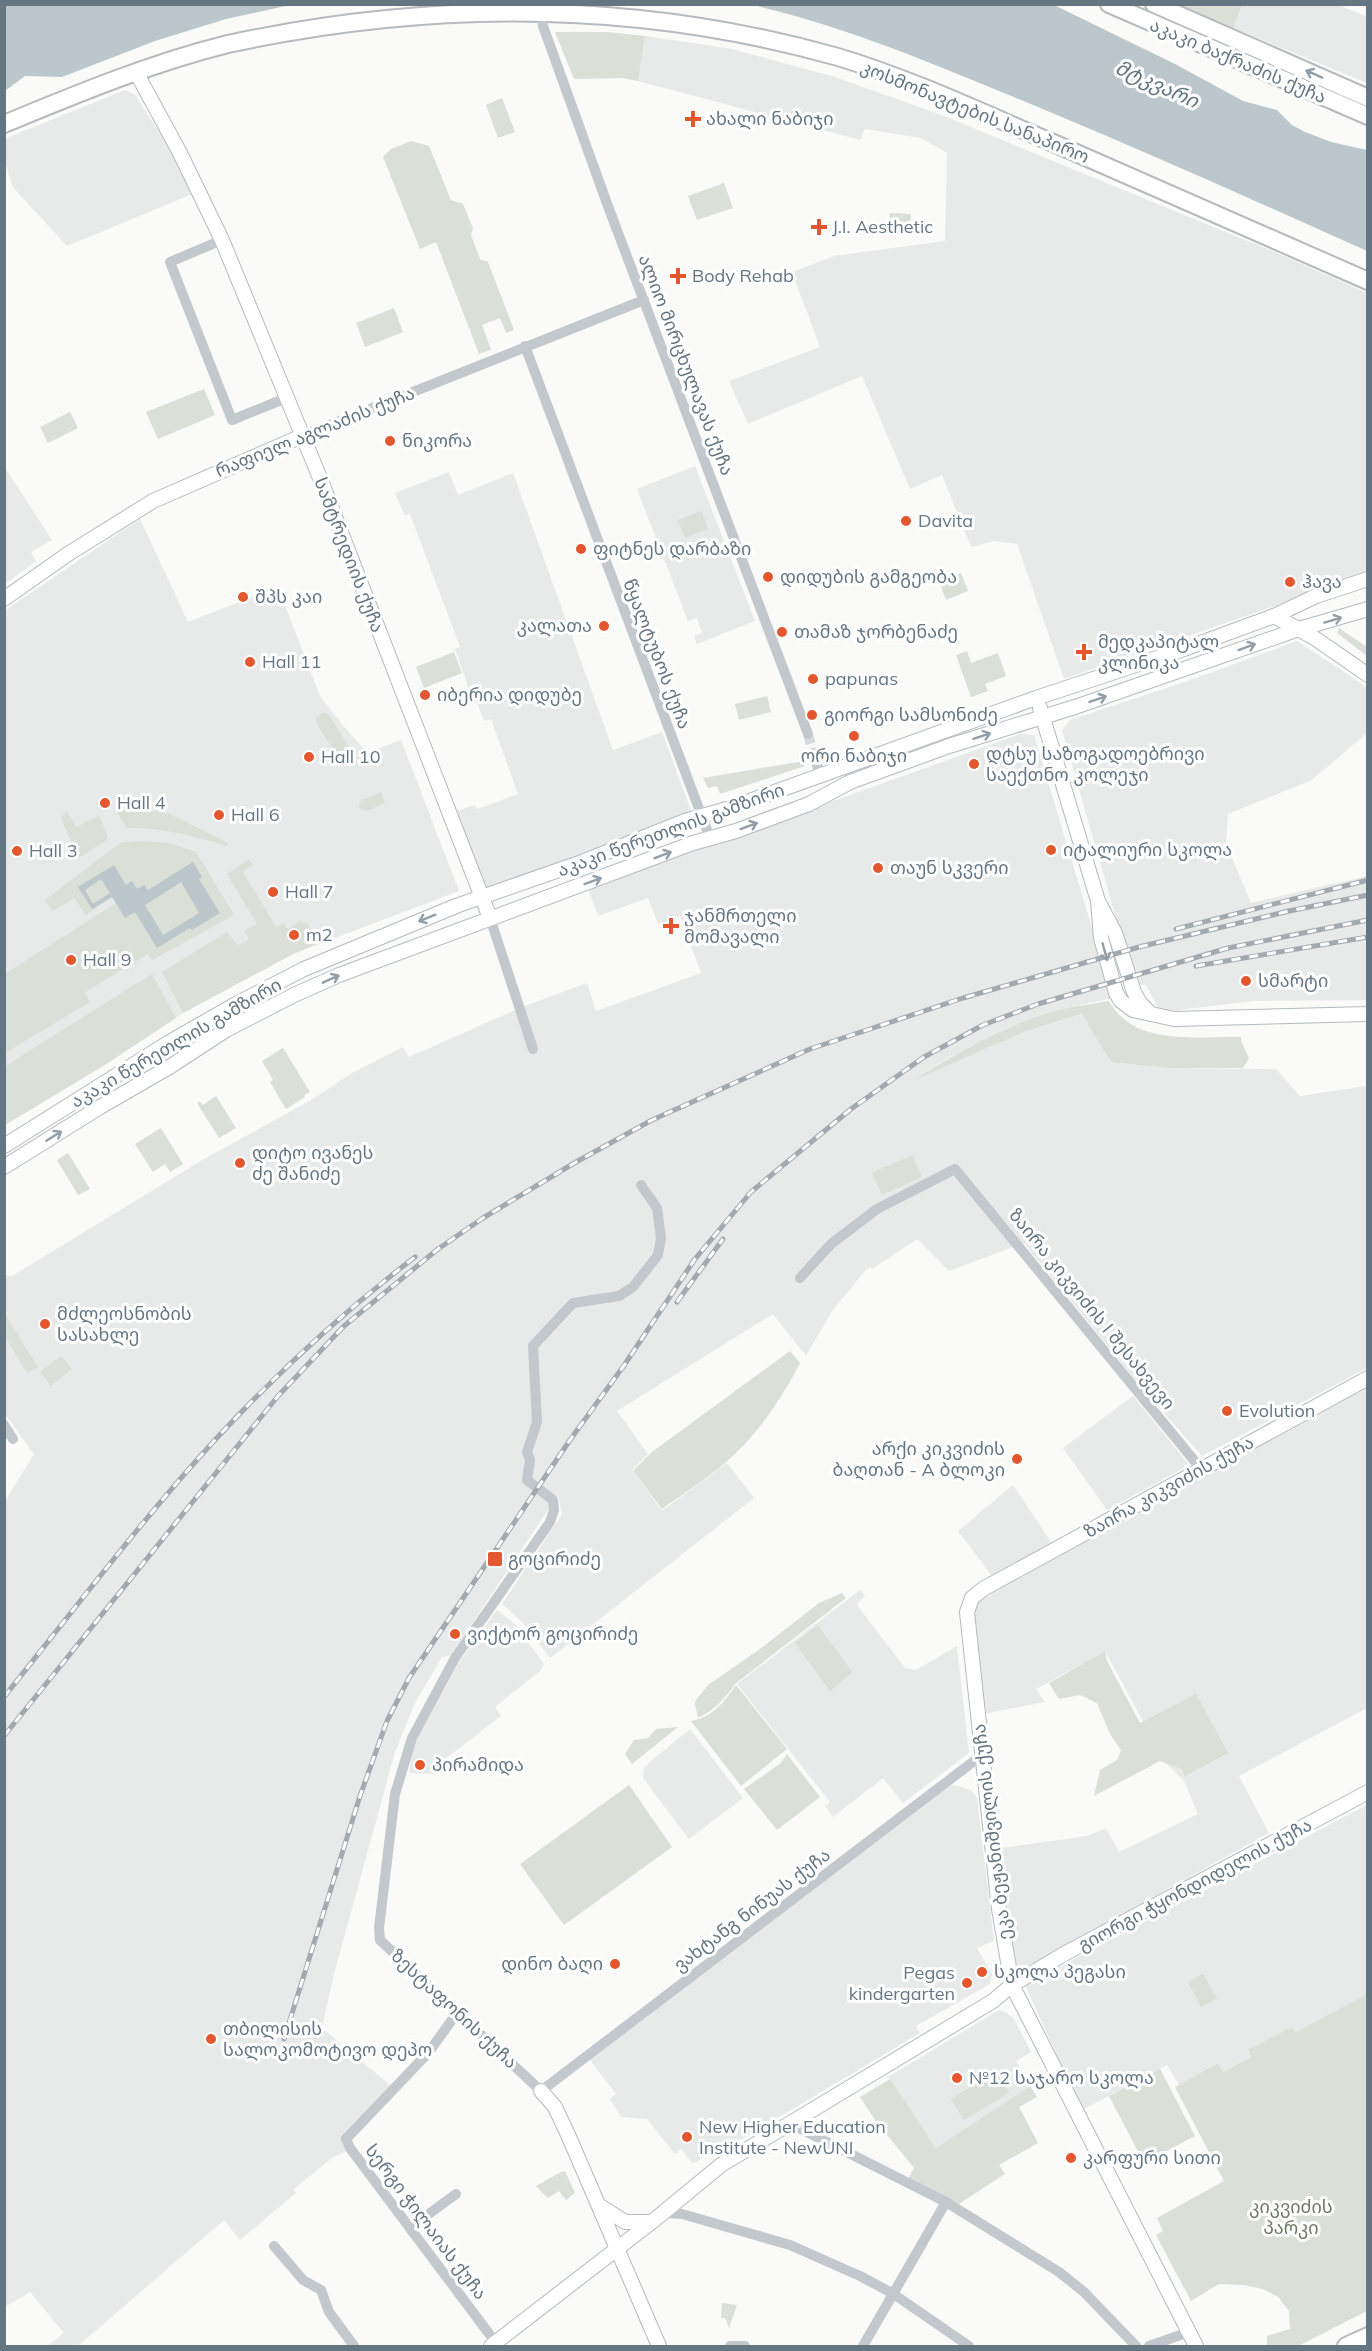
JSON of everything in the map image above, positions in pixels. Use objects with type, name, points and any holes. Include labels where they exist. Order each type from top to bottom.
[{"type":"main road","name":"აკაკი ბაქრაძის ქუჩა","points":[[1109,4],[1368,116]]},
{"type":"main road","name":"აკაკი ბაქრაძის ქუჩა","points":[[1154,4],[1368,98]]},
{"type":"main road","name":"კოსმონავტების სანაპირო","points":[[4,124],[136,72],[226,44],[312,26],[446,9],[540,7],[628,13],[772,39],[861,64],[962,103],[1368,280]]},
{"type":"main road","points":[[1346,2346],[1368,2336]]},
{"type":"street","name":"ალიო მირცხულავას ქუჩა","points":[[540,7],[543,26],[644,300],[808,734]]},
{"type":"street","name":"სამტრედიის ქუჩა","points":[[136,72],[180,153],[222,240],[302,436],[490,918],[533,1049]]},
{"type":"street","points":[[222,240],[170,262],[231,420],[286,398]]},
{"type":"street","name":"რაფიელ აგლაძის ქუჩა","points":[[4,599],[68,554],[153,501],[302,436],[644,300]]},
{"type":"street","name":"წყალტუბოს ქუჩა","points":[[525,346],[710,838]]},
{"type":"street","name":"აკაკი წერეთლის გამზირი","points":[[4,1146],[159,1048],[236,1004],[343,952],[482,897],[532,881],[701,816],[1036,698],[1184,649],[1274,616],[1316,596],[1368,579]]},
{"type":"street","name":"აკაკი წერეთლის გამზირი","points":[[4,1167],[226,1030],[339,975],[693,843],[808,804],[850,782],[949,746],[1042,717],[1299,629],[1368,609]]},
{"type":"street","points":[[1274,616],[1299,629],[1368,675]]},
{"type":"street","points":[[1036,698],[1098,901],[1101,938],[1116,993],[1121,1001],[1132,1010],[1174,1019],[1368,1014]]},
{"type":"street","points":[[813,753],[820,774]]},
{"type":"street","name":"ზაირა კიკვიძის I შესახვევი","points":[[800,1278],[831,1244],[877,1209],[955,1169],[1203,1470]]},
{"type":"street","name":"ზესტაფონის ქუჩა","points":[[641,1185],[657,1208],[661,1238],[658,1255],[633,1287],[619,1296],[573,1303],[533,1346],[537,1422],[527,1452],[530,1460],[527,1480],[553,1500],[554,1510],[550,1522],[455,1658],[412,1738],[395,1794],[380,1917],[380,1940],[542,2091],[555,2107],[659,2346]]},
{"type":"street","name":"ზაირა კიკვიძის ქუჩა","points":[[972,1598],[983,1589],[1368,1378]]},
{"type":"street","points":[[4,1425],[14,1439]]},
{"type":"street","name":"ეკა ბეჟანიშვილის ქუჩა","points":[[972,1598],[967,1612],[999,1909],[1012,1986],[1196,2346]]},
{"type":"street","name":"ვახტანგ ნინუას ქუჩა","points":[[542,2091],[982,1755]]},
{"type":"street","name":"გიორგი ჭყონდიდელის ქუჩა","points":[[494,2345],[659,2217],[721,2165],[1085,1943],[1368,1792]]},
{"type":"street","name":"სერგი ჭილაიას ქუჩა","points":[[457,2013],[428,2053],[346,2139],[346,2144],[494,2345]]},
{"type":"street","points":[[791,2124],[946,2202],[1071,2280],[1136,2346]]},
{"type":"street","points":[[412,2231],[426,2216],[456,2194]]},
{"type":"street","points":[[863,2346],[946,2202]]},
{"type":"street","points":[[599,2205],[625,2222],[634,2224],[682,2214],[790,2245],[892,2293],[969,2346]]},
{"type":"street","points":[[274,2246],[303,2280],[321,2290],[329,2312],[354,2346]]},
{"type":"street","points":[[1149,2346],[1189,2332]]},
{"type":"street","points":[[730,2346],[745,2346]]},
{"type":"shaded area","points":[[1242,5],[1339,5],[1367,17],[1367,83],[1233,28]]},
{"type":"shaded area","points":[[645,36],[727,48],[832,76],[939,114],[1282,255],[1367,293],[1367,574],[1064,679],[1017,544],[994,541],[971,547],[942,475],[910,489],[862,376],[748,424],[729,381],[820,347],[792,272],[834,256],[945,241],[947,153],[921,138],[865,129],[860,140],[638,81]]},
{"type":"shaded area","points":[[125,90],[135,95],[177,160],[195,193],[67,246],[12,186],[5,161],[4,139]]},
{"type":"shaded area","points":[[4,466],[52,540],[31,552],[36,561],[5,584]]},
{"type":"shaded area","points":[[695,466],[755,621],[697,644],[694,636],[702,633],[697,618],[688,621],[637,489]]},
{"type":"shaded area","points":[[449,472],[458,495],[513,473],[613,750],[662,732],[692,813],[488,892],[457,811],[475,805],[477,809],[518,794],[491,719],[484,721],[477,703],[474,704],[455,649],[460,647],[410,514],[405,516],[395,493]]},
{"type":"shaded area","points":[[140,519],[188,622],[278,587],[320,696],[340,722],[363,748],[371,751],[401,740],[459,891],[293,954],[183,1013],[103,1066],[5,1125],[4,611]]},
{"type":"shaded area","points":[[1297,641],[1367,689],[1367,733],[1312,780],[1228,814],[1226,843],[1251,903],[1367,876],[1367,1000],[1255,1001],[1160,1012],[1146,985],[1141,985],[1122,939],[1062,730],[1070,720]]},
{"type":"shaded area","points":[[1020,734],[1034,735],[1113,998],[1058,1010],[1008,1028],[950,1057],[915,1079],[1026,1031],[1083,1014],[1111,1062],[1167,1068],[1276,1069],[1300,1096],[1367,1086],[1367,1368],[1202,1456],[1147,1394],[1024,1243],[949,1271],[917,1239],[872,1269],[870,1267],[865,1271],[832,1311],[806,1356],[773,1314],[617,1411],[648,1454],[632,1470],[662,1511],[727,1463],[754,1498],[550,1658],[523,1623],[502,1604],[562,1514],[558,1495],[451,1655],[442,1657],[415,1703],[395,1752],[334,1974],[322,2028],[390,2085],[342,2138],[342,2144],[347,2151],[333,2157],[294,2189],[296,2193],[240,2240],[224,2220],[78,2346],[47,2346],[64,2333],[30,2292],[5,2307],[4,1503],[34,1454],[5,1414],[5,1275],[12,1276],[204,1159],[313,1099],[352,1073],[403,1047],[409,1057],[522,1007],[587,983],[596,1011],[701,973],[680,916],[658,924],[648,898],[598,916],[588,889]]},
{"type":"shaded area","points":[[1367,1383],[1367,1708],[1239,1776],[1269,1833],[1021,1970],[1013,1962],[1001,1848],[1087,1836],[1106,1828],[1119,1852],[1198,1814],[1184,1781],[1165,1762],[1105,1651],[1036,1689],[1045,1702],[984,1714],[974,1616],[976,1603]]},
{"type":"shaded area","points":[[1133,1396],[1189,1465],[1107,1510],[1063,1448]]},
{"type":"shaded area","points":[[1013,1485],[1051,1542],[992,1576],[958,1531]]},
{"type":"shaded area","points":[[860,1590],[865,1595],[857,1605],[905,1668],[916,1670],[957,1646],[969,1753],[903,1803],[883,1778],[833,1817],[825,1806],[830,1802],[737,1684]]},
{"type":"shaded area","points":[[497,1610],[515,1624],[544,1664],[541,1670],[495,1707],[501,1716],[432,1769],[435,1774],[409,1773],[413,1746],[460,1661]]},
{"type":"shaded area","points":[[690,1729],[743,1798],[689,1839],[643,1778],[644,1767]]},
{"type":"shaded area","points":[[954,1785],[971,1790],[977,1798],[994,1941],[977,1948],[992,1974],[990,1984],[916,2026],[920,2033],[722,2151],[718,2147],[693,2164],[681,2149],[675,2154],[647,2119],[621,2117],[610,2099],[616,2094],[590,2060],[944,1787]]},
{"type":"shaded area","points":[[1367,1805],[1367,1994],[1295,2033],[1292,2027],[1248,2051],[1251,2057],[1223,2072],[1217,2063],[1179,2085],[1167,2065],[1082,2110],[1025,1985]]},
{"type":"shaded area","name":"№12 საჯარო სკოლა","points":[[999,2010],[1014,2019],[1031,2052],[1016,2061],[1030,2086],[936,2148],[888,2077]]},
{"type":"green space","points":[[1176,5],[1242,5],[1233,28]]},
{"type":"green space","points":[[555,32],[607,32],[645,36],[638,81],[622,78],[574,79]]},
{"type":"green space","points":[[502,98],[515,132],[498,138],[486,105]]},
{"type":"green space","points":[[411,141],[429,146],[451,200],[463,204],[473,228],[471,235],[480,259],[488,262],[514,330],[506,333],[500,318],[482,325],[491,350],[479,354],[436,242],[420,249],[383,157],[391,149]]},
{"type":"green space","points":[[724,183],[733,208],[697,220],[688,196]]},
{"type":"green space","points":[[890,213],[911,214],[910,227],[889,225]]},
{"type":"green space","points":[[394,308],[403,332],[365,347],[356,323]]},
{"type":"green space","points":[[204,389],[215,415],[158,439],[146,412]]},
{"type":"green space","points":[[70,412],[78,428],[48,443],[40,427]]},
{"type":"green space","points":[[702,511],[708,529],[685,538],[678,520]]},
{"type":"green space","points":[[961,573],[968,591],[946,600],[939,582]]},
{"type":"green space","points":[[1339,628],[1367,647],[1367,656],[1337,633]]},
{"type":"green space","points":[[967,651],[971,663],[998,653],[1006,676],[985,684],[988,691],[971,697],[956,655]]},
{"type":"green space","points":[[454,652],[462,673],[424,688],[416,667]]},
{"type":"green space","points":[[767,696],[771,712],[739,720],[735,704]]},
{"type":"green space","points":[[324,712],[329,715],[350,749],[350,754],[344,760],[336,755],[316,722],[316,717]]},
{"type":"green space","points":[[804,761],[805,766],[720,794],[717,786],[708,788],[703,778]]},
{"type":"green space","points":[[381,792],[385,803],[366,811],[360,809],[359,804],[362,800]]},
{"type":"green space","points":[[136,809],[167,813],[228,843],[227,846],[165,831],[127,828],[116,811]]},
{"type":"green space","points":[[67,811],[76,827],[99,816],[108,837],[107,840],[78,858],[61,818]]},
{"type":"green space","points":[[140,841],[169,843],[196,852],[234,915],[152,960],[148,954],[84,993],[90,1002],[5,1053],[5,974],[116,903],[112,897],[86,915],[74,898],[53,911],[45,900],[120,843]]},
{"type":"green space","points":[[249,859],[253,865],[243,872],[276,927],[284,923],[288,929],[301,921],[303,924],[307,922],[317,944],[293,954],[183,1013],[162,972],[227,932],[238,945],[249,939],[244,931],[257,924],[227,874]]},
{"type":"green space","points":[[152,974],[176,1018],[103,1066],[5,1125],[5,1066]]},
{"type":"green space","points":[[1109,1001],[1120,1016],[1134,1026],[1150,1032],[1186,1037],[1241,1037],[1249,1058],[1243,1068],[1167,1068],[1111,1062],[1082,1014],[1026,1031],[912,1081],[965,1050],[1020,1023],[1058,1010]]},
{"type":"green space","points":[[283,1048],[310,1092],[286,1109],[270,1082],[273,1080],[262,1061]]},
{"type":"green space","points":[[216,1096],[236,1128],[219,1138],[197,1103],[200,1101],[203,1105]]},
{"type":"green space","points":[[161,1128],[183,1164],[170,1172],[165,1164],[153,1172],[135,1144]]},
{"type":"green space","points":[[68,1153],[90,1189],[78,1195],[57,1160]]},
{"type":"green space","points":[[912,1155],[922,1177],[882,1195],[872,1173]]},
{"type":"green space","points":[[4,1313],[38,1367],[27,1373],[5,1337]]},
{"type":"green space","points":[[790,1351],[800,1363],[785,1390],[758,1429],[725,1463],[662,1509],[633,1471],[652,1452]]},
{"type":"green space","points":[[61,1356],[72,1369],[51,1386],[40,1372]]},
{"type":"green space","points":[[842,1593],[846,1598],[735,1684],[719,1704],[698,1718],[696,1700],[708,1685],[760,1649],[819,1603]]},
{"type":"green space","points":[[818,1625],[852,1672],[830,1691],[795,1643]]},
{"type":"green space","points":[[1105,1651],[1107,1661],[1140,1723],[1196,1694],[1228,1753],[1185,1776],[1182,1769],[1160,1761],[1094,1796],[1100,1770],[1117,1760],[1121,1750],[1110,1734],[1097,1703],[1080,1695],[1059,1699],[1049,1683]]},
{"type":"green space","points":[[736,1685],[787,1749],[741,1786],[691,1721],[712,1713]]},
{"type":"green space","points":[[678,1727],[632,1764],[625,1754],[634,1740],[648,1738],[656,1729]]},
{"type":"green space","points":[[787,1754],[820,1797],[777,1830],[744,1789],[781,1763]]},
{"type":"green space","points":[[629,1785],[672,1847],[564,1925],[520,1864]]},
{"type":"green space","points":[[1203,1974],[1217,1998],[1201,2007],[1188,1982]]},
{"type":"green space","name":"კიკვიძის პარკი","points":[[1367,1994],[1367,2311],[1298,2346],[1267,2346],[1267,2336],[1290,2329],[1289,2311],[1278,2297],[1263,2289],[1244,2285],[1219,2284],[1191,2301],[1156,2235],[1163,2231],[1157,2218],[1224,2181],[1175,2087],[1218,2063],[1223,2072],[1251,2057],[1248,2050],[1292,2027],[1296,2032]]},
{"type":"green space","points":[[1160,2069],[1195,2136],[1144,2163],[1109,2096]]},
{"type":"green space","points":[[996,2071],[1009,2093],[964,2120],[951,2099]]},
{"type":"green space","points":[[890,2079],[936,2148],[1030,2086],[1037,2097],[1019,2107],[1038,2143],[999,2165],[1005,2174],[959,2204],[908,2179],[914,2168],[875,2120],[860,2097]]},
{"type":"green space","points":[[565,2171],[575,2193],[566,2200],[559,2191],[548,2198],[536,2186],[561,2172]]},
{"type":"green space","points":[[722,2303],[737,2305],[729,2328],[725,2318],[721,2318]]},
{"type":"water","points":[[5,4],[290,5],[226,19],[155,41],[62,77],[25,76],[5,91]]},
{"type":"water","name":"მტკვარი","points":[[753,5],[1054,5],[1175,64],[1243,101],[1277,110],[1292,125],[1305,132],[1331,142],[1367,150],[1367,251],[1112,138],[925,61],[823,24]]},
{"type":"water","points":[[193,862],[202,877],[199,879],[220,913],[157,948],[135,912],[125,918],[112,897],[92,909],[78,887],[114,865],[126,885],[132,881],[137,889],[144,885],[148,890]],"holes":[[[101,879],[110,893],[93,904],[85,890]],[[181,882],[199,913],[163,935],[145,905]]]},
{"type":"tunnel","points":[[808,734],[813,753]]},
{"type":"railway","points":[[1176,929],[1368,880]]},
{"type":"railway","points":[[4,1736],[278,1396],[344,1326],[438,1249],[483,1218],[652,1120],[810,1049],[963,998],[1139,947],[1289,911],[1368,895]]},
{"type":"railway","points":[[284,2039],[360,1796],[387,1721],[409,1678],[695,1259],[751,1192],[851,1109],[924,1057],[983,1025],[1038,1004],[1228,948],[1368,920]]},
{"type":"railway","points":[[1196,966],[1368,937]]},
{"type":"railway","points":[[677,1302],[723,1239]]},
{"type":"railway","points":[[4,1697],[133,1535],[214,1441],[311,1344],[415,1257]]},
{"type":"place","name":"ახალი ნაბიჯი","points":[[693,119]]},
{"type":"place","name":"J.I. Aesthetic","points":[[819,227]]},
{"type":"place","name":"Body Rehab","points":[[678,276]]},
{"type":"place","name":"ნიკორა","points":[[390,441]]},
{"type":"place","name":"Davita","points":[[906,521]]},
{"type":"place","name":"ფიტნეს დარბაზი","points":[[581,549]]},
{"type":"place","name":"დიდუბის გამგეობა","points":[[768,577]]},
{"type":"place","name":"ჰავა","points":[[1290,582]]},
{"type":"place","name":"შპს კაი","points":[[243,597]]},
{"type":"place","name":"კალათა","points":[[604,626]]},
{"type":"place","name":"თამაზ ჯორბენაძე","points":[[782,632]]},
{"type":"place","name":"მედკაპიტალ კლინიკა","points":[[1084,652]]},
{"type":"place","name":"Hall 11","points":[[250,662]]},
{"type":"place","name":"papunas","points":[[813,679]]},
{"type":"place","name":"იბერია დიდუბე","points":[[425,695]]},
{"type":"place","name":"გიორგი სამსონიძე","points":[[812,715]]},
{"type":"place","name":"ორი ნაბიჯი","points":[[854,736]]},
{"type":"place","name":"Hall 10","points":[[309,757]]},
{"type":"place","name":"დტსუ საზოგადოებრივი საექთნო კოლეჯი","points":[[974,764]]},
{"type":"place","name":"Hall 4","points":[[105,803]]},
{"type":"place","name":"Hall 6","points":[[219,815]]},
{"type":"place","name":"იტალიური სკოლა","points":[[1051,850]]},
{"type":"place","name":"Hall 3","points":[[17,851]]},
{"type":"place","name":"თაუნ სკვერი","points":[[878,868]]},
{"type":"place","name":"Hall 7","points":[[273,892]]},
{"type":"place","name":"ჯანმრთელი მომავალი","points":[[671,926]]},
{"type":"place","name":"m2","points":[[294,935]]},
{"type":"place","name":"Hall 9","points":[[71,960]]},
{"type":"place","name":"სმარტი","points":[[1246,981]]},
{"type":"place","name":"დიტო ივანეს ძე შანიძე","points":[[240,1163]]},
{"type":"place","name":"მძლეოსნობის სასახლე","points":[[45,1324]]},
{"type":"place","name":"Evolution","points":[[1227,1411]]},
{"type":"place","name":"არქი კიკვიძის ბაღთან - A ბლოკი","points":[[1017,1459]]},
{"type":"place","name":"გოცირიძე","points":[[495,1559]]},
{"type":"place","name":"ვიქტორ გოცირიძე","points":[[455,1634]]},
{"type":"place","name":"პირამიდა","points":[[420,1765]]},
{"type":"place","name":"დინო ბაღი","points":[[615,1964]]},
{"type":"place","name":"სკოლა პეგასი","points":[[982,1972]]},
{"type":"place","name":"Pegas kindergarten","points":[[967,1983]]},
{"type":"place","name":"თბილისის სალოკომოტივო დეპო","points":[[211,2039]]},
{"type":"place","name":"№12 საჯარო სკოლა","points":[[957,2078]]},
{"type":"place","name":"New Higher Education Institute - NewUNI","points":[[687,2137]]},
{"type":"place","name":"კარფური სითი","points":[[1071,2158]]}]
